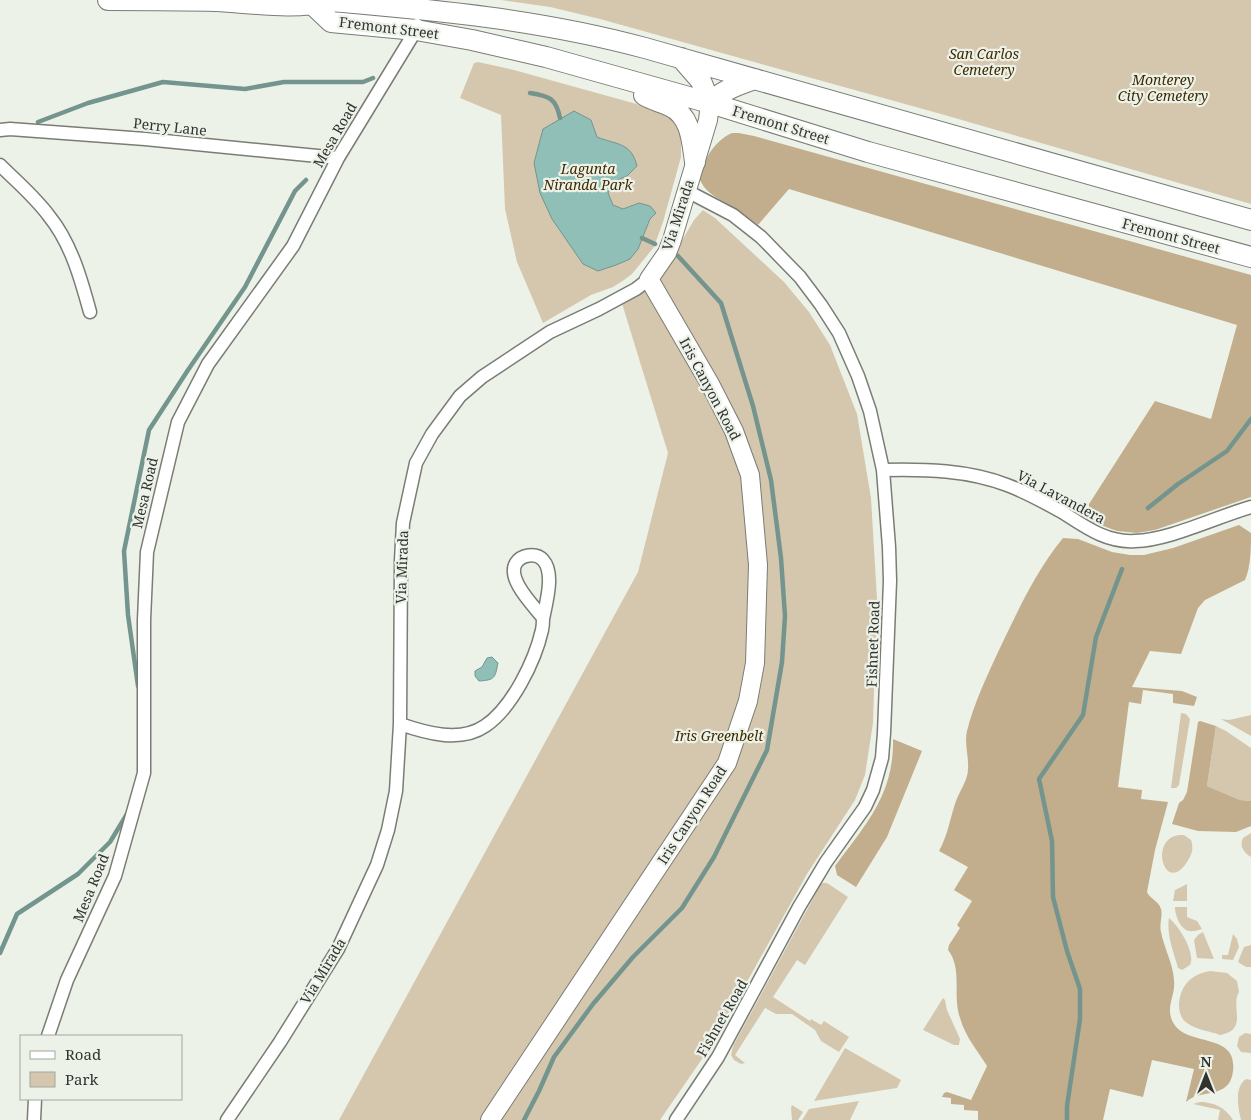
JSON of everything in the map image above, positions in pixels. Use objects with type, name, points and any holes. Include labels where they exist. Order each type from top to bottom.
[{"type":"main road","name":"Fremont Street","points":[[108,0],[197,0],[276,5],[331,0],[498,17],[566,29],[681,58],[1251,220]]},
{"type":"main road","points":[[397,0],[418,8]]},
{"type":"main road","name":"Fremont Street","points":[[313,3],[331,22],[416,30],[490,44],[710,103],[868,152],[1247,257]]},
{"type":"main road","points":[[681,58],[701,81],[710,103],[728,89],[754,79]]},
{"type":"main road","points":[[628,80],[646,96],[672,107],[679,113],[690,131],[695,162]]},
{"type":"street","name":"Mesa Road","points":[[48,1035],[67,980],[115,876],[144,773],[144,620],[147,552],[178,422],[208,364],[293,246],[338,158],[416,30],[418,8]]},
{"type":"street","name":"Via Mirada","points":[[226,1120],[280,1042],[338,948],[377,865],[388,830],[396,791],[400,724],[403,523],[416,463],[432,434],[460,396],[482,376],[550,332],[599,309],[636,289],[649,279],[667,253],[708,120],[710,103]]},
{"type":"street","name":"Perry Lane","points":[[0,130],[10,129],[145,139],[338,158]]},
{"type":"street","points":[[0,166],[50,216],[66,241],[83,285],[90,312]]},
{"type":"street","name":"Fishnet Road","points":[[676,1120],[718,1057],[799,907],[826,862],[865,807],[874,790],[882,758],[884,733],[890,580],[890,547],[883,470],[870,411],[858,376],[839,333],[800,277],[751,228],[733,215],[687,191]]},
{"type":"street","name":"Iris Canyon Road","points":[[490,1120],[727,763],[748,701],[755,662],[758,565],[750,476],[734,431],[649,279]]},
{"type":"street","name":"Via Lavandera","points":[[883,470],[955,472],[1007,485],[1029,495],[1095,533],[1124,541],[1153,539],[1251,507]]},
{"type":"street","points":[[400,724],[425,733],[445,734],[461,734],[485,726],[503,710],[530,666],[543,629],[543,618]]},
{"type":"street","points":[[34,1120],[35,1100]]},
{"type":"green space","points":[[501,0],[1251,0],[1251,204],[941,114],[600,19],[550,7]]},
{"type":"green space","name":"Lagunta Niranda Park","points":[[478,62],[514,70],[651,108],[665,114],[676,122],[680,131],[681,157],[654,247],[632,274],[624,280],[613,287],[591,295],[543,323],[517,262],[505,209],[501,115],[460,98],[474,63]]},
{"type":"green space","name":"Iris Greenbelt","points":[[703,210],[715,218],[784,282],[809,312],[830,345],[857,414],[871,498],[877,599],[873,723],[865,775],[855,800],[807,874],[713,1043],[660,1120],[339,1120],[638,572],[668,453],[620,297],[636,289],[668,250],[680,244],[694,220]]},
{"type":"green space","points":[[1181,713],[1186,714],[1190,719],[1179,785],[1176,788],[1171,788]]},
{"type":"green space","points":[[1251,715],[1251,736],[1221,719],[1229,720]]},
{"type":"green space","points":[[1216,726],[1251,748],[1251,801],[1240,800],[1207,786]]},
{"type":"green space","points":[[1251,833],[1251,857],[1244,851],[1242,844],[1243,838]]},
{"type":"green space","points":[[1184,835],[1191,840],[1192,851],[1187,862],[1179,871],[1172,873],[1163,863],[1162,854],[1164,846],[1170,839]]},
{"type":"green space","points":[[823,883],[827,883],[848,897],[805,965],[797,960],[773,997],[810,1021],[811,1019],[821,1025],[824,1021],[849,1037],[839,1052],[821,1041],[815,1030],[792,1014],[776,1014],[765,1008],[735,1055],[745,1063],[741,1064],[734,1060],[731,1055],[733,1046]]},
{"type":"green space","points":[[1187,884],[1187,901],[1173,901],[1175,890]]},
{"type":"green space","points":[[1175,907],[1187,907],[1187,917],[1197,921],[1202,929],[1191,931],[1183,928],[1177,918]]},
{"type":"green space","points":[[1169,918],[1182,933],[1191,954],[1190,965],[1182,970],[1178,968],[1171,943]]},
{"type":"green space","points":[[1203,932],[1214,959],[1197,958],[1194,940]]},
{"type":"green space","points":[[1233,934],[1237,939],[1239,947],[1233,960],[1222,959],[1222,955],[1228,955]]},
{"type":"green space","points":[[1251,945],[1251,967],[1246,967],[1238,962],[1244,947]]},
{"type":"green space","points":[[1210,971],[1227,973],[1237,981],[1239,992],[1234,1028],[1220,1035],[1199,1029],[1187,1023],[1179,1010],[1181,993],[1186,984],[1196,975]]},
{"type":"green space","points":[[943,998],[960,1039],[959,1045],[954,1045],[923,1030]]},
{"type":"green space","points":[[1245,1033],[1251,1034],[1251,1053],[1241,1052],[1237,1046],[1239,1037]]},
{"type":"green space","points":[[845,1048],[901,1080],[897,1088],[814,1101]]},
{"type":"green space","points":[[1246,1079],[1251,1080],[1251,1120],[1241,1120],[1238,1092]]},
{"type":"green space","points":[[859,1101],[850,1120],[802,1120],[809,1109]]},
{"type":"green space","points":[[1200,1102],[1219,1106],[1233,1120],[1218,1120],[1220,1110],[1193,1104]]},
{"type":"green space","points":[[792,1105],[803,1112],[798,1120],[792,1120]]},
{"type":"shaded area","points":[[732,133],[754,136],[1251,275],[1251,497],[1155,530],[1137,533],[1117,531],[1106,527],[1089,520],[1086,514],[1089,504],[1155,401],[1211,419],[1237,325],[789,189],[758,225],[712,194],[703,186],[700,180],[703,166],[710,152],[720,141]]},
{"type":"shaded area","points":[[1239,525],[1251,533],[1250,563],[1245,580],[1205,600],[1198,608],[1181,654],[1150,651],[1132,687],[1182,691],[1197,697],[1194,706],[1173,703],[1173,694],[1143,690],[1141,704],[1129,702],[1118,787],[1142,790],[1141,799],[1168,802],[1155,850],[1147,892],[1158,904],[1162,914],[1161,932],[1174,980],[1170,1007],[1171,1018],[1181,1031],[1190,1036],[1220,1045],[1228,1050],[1232,1059],[1233,1071],[1231,1080],[1221,1090],[1199,1095],[1186,1102],[1194,1069],[1152,1060],[1143,1097],[1110,1089],[1103,1120],[978,1120],[978,1111],[964,1110],[964,1105],[951,1104],[951,1098],[942,1097],[947,1092],[971,1100],[987,1066],[962,1025],[958,1009],[955,965],[948,950],[949,945],[960,928],[957,925],[972,901],[954,890],[968,867],[939,851],[947,833],[956,801],[967,777],[967,731],[985,680],[1028,592],[1044,564],[1063,538],[1078,539],[1112,552],[1144,555],[1173,548]]},
{"type":"shaded area","points":[[1198,722],[1216,726],[1207,786],[1240,800],[1251,801],[1251,826],[1236,832],[1198,831],[1172,824],[1179,803],[1187,792]]},
{"type":"shaded area","points":[[893,739],[922,751],[887,837],[856,887],[837,875],[835,866],[867,822],[883,793],[889,777]]},
{"type":"water","points":[[574,111],[591,120],[597,137],[627,148],[634,158],[637,166],[627,176],[615,181],[608,193],[613,205],[623,209],[639,203],[650,206],[656,213],[650,219],[638,249],[630,259],[598,271],[583,264],[552,219],[540,193],[534,163],[543,129]]},
{"type":"water","points":[[492,657],[498,663],[495,675],[491,679],[479,681],[475,676],[475,671],[482,667],[487,658]]},
{"type":"waterway","points":[[38,122],[88,103],[163,82],[245,89],[284,82],[363,82],[373,78]]},
{"type":"waterway","points":[[530,93],[551,99],[556,106],[560,118]]},
{"type":"waterway","points":[[138,686],[128,615],[124,551],[149,430],[245,287],[295,191],[306,180]]},
{"type":"waterway","points":[[642,238],[655,244]]},
{"type":"waterway","points":[[524,1120],[554,1057],[593,1004],[633,957],[682,908],[714,857],[767,750],[782,662],[785,616],[781,558],[771,480],[753,406],[721,303],[678,256]]},
{"type":"waterway","points":[[1148,508],[1178,484],[1227,451],[1251,419]]},
{"type":"waterway","points":[[1067,1120],[1067,1106],[1080,1019],[1080,989],[1067,951],[1053,897],[1052,841],[1039,779],[1083,715],[1096,637],[1122,569]]},
{"type":"waterway","points":[[0,953],[17,914],[78,874],[110,842],[127,814]]},
{"type":"park label","name":"San Carlos Cemetery","points":[[984,62]]},
{"type":"park label","name":"Monterey City Cemetery","points":[[1163,88]]}]
